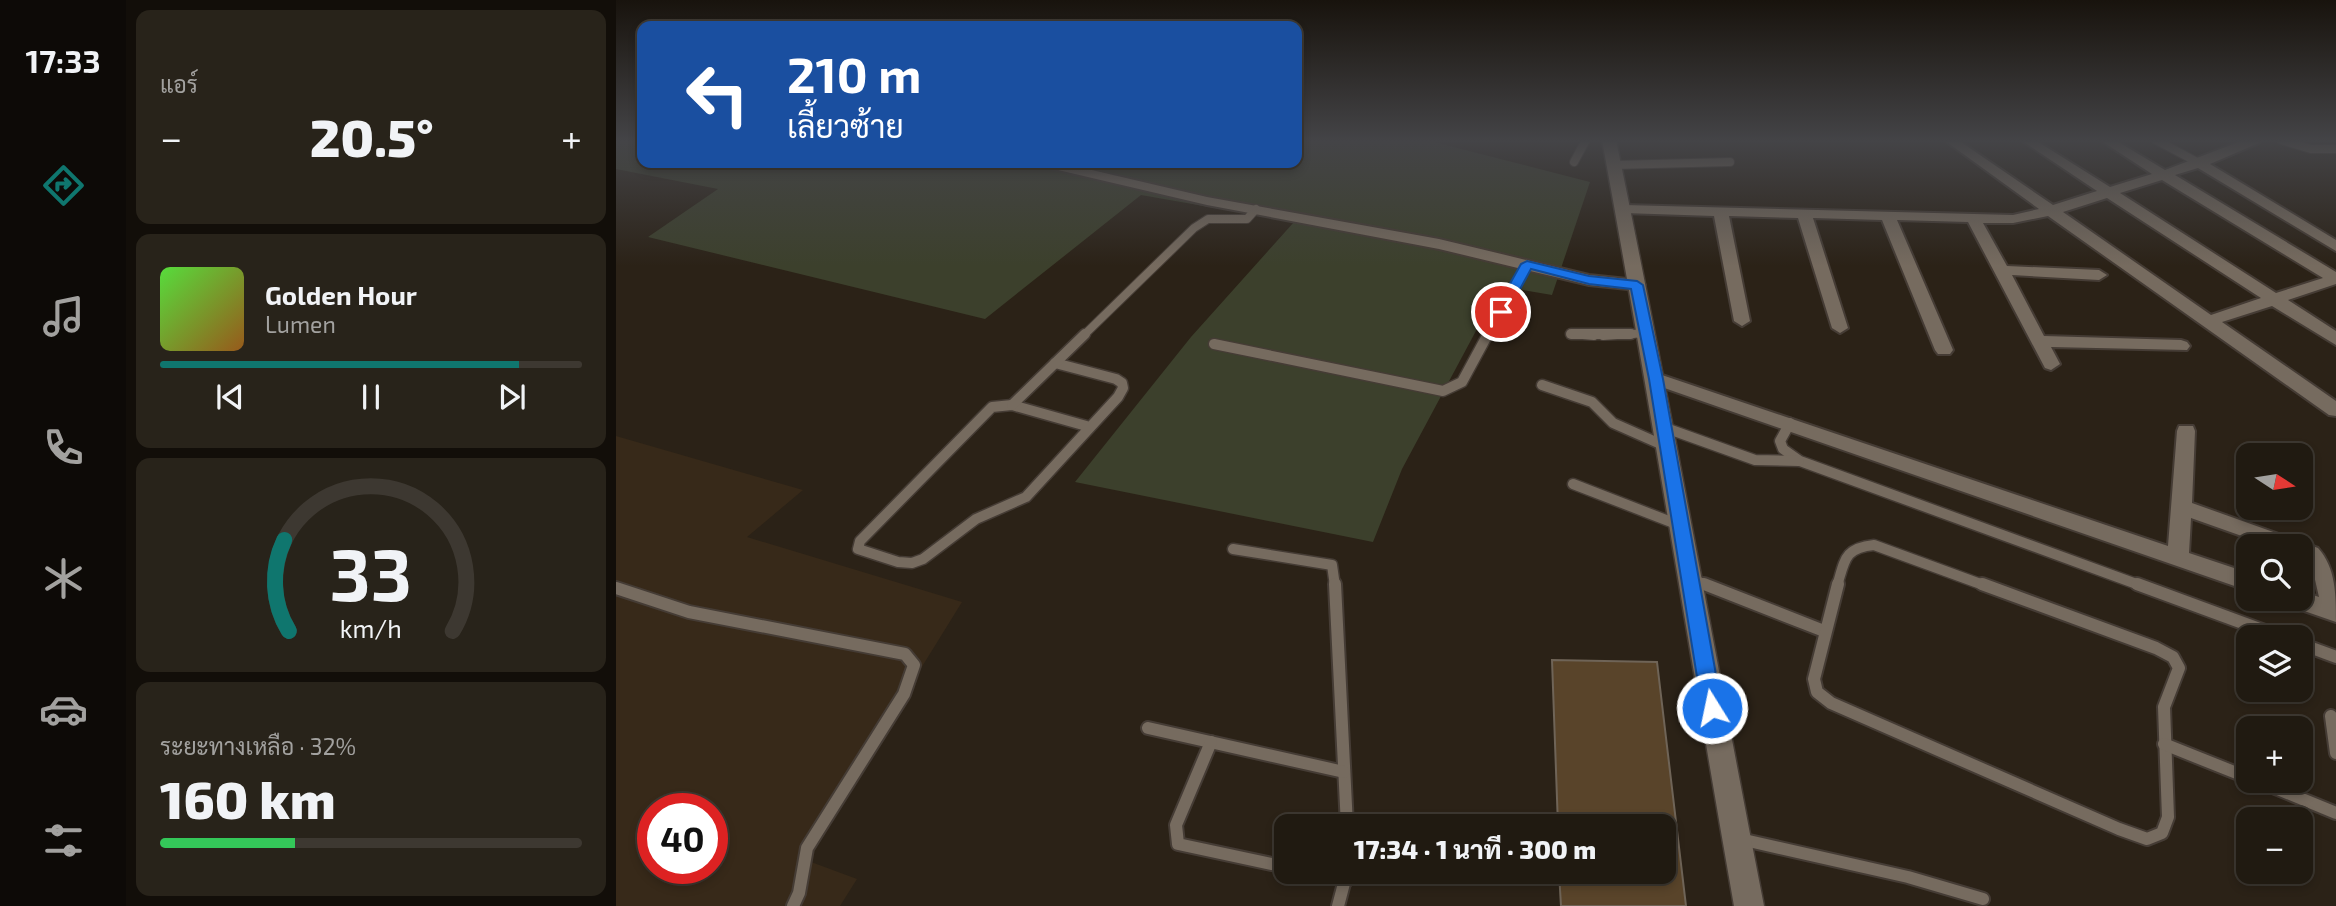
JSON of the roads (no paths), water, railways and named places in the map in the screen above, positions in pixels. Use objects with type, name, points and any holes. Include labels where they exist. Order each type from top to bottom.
[{"type":"street","points":[[1125,182],[1373,230],[1589,280],[1637,285]]},
{"type":"street","points":[[1143,182],[1152,189]]},
{"type":"street","points":[[1618,182],[1656,379],[1688,578],[1749,906]]},
{"type":"street","points":[[2014,182],[2336,410]]},
{"type":"street","points":[[2097,182],[2336,339]]},
{"type":"street","points":[[1624,209],[2013,219],[2054,210],[2138,182]]},
{"type":"street","points":[[2178,182],[2336,279]]},
{"type":"street","points":[[2231,182],[2336,246]]},
{"type":"street","points":[[1721,212],[1742,321]]},
{"type":"street","points":[[1804,214],[1840,328]]},
{"type":"street","points":[[1888,217],[1944,350]]},
{"type":"street","points":[[1974,219],[2051,365]]},
{"type":"street","points":[[2001,270],[2099,275]]},
{"type":"street","points":[[2210,321],[2336,279]]},
{"type":"street","points":[[2038,341],[2181,346]]},
{"type":"street","points":[[1656,379],[2236,578]]},
{"type":"street","points":[[2178,558],[2186,432]]},
{"type":"street","points":[[2181,506],[2260,534]]},
{"type":"street","points":[[2313,556],[2327,572],[2334,612],[2313,604]]},
{"type":"lane","points":[[1012,405],[1194,228],[1208,219],[1247,219],[1256,209]]},
{"type":"lane","points":[[1214,344],[1443,391],[1462,382],[1527,264]]},
{"type":"lane","points":[[1571,334],[1598,336],[1646,333]]},
{"type":"lane","points":[[1055,363],[1122,383],[1123,388],[1118,397],[1026,497],[975,519],[923,559],[912,563],[898,562],[858,549],[860,541],[985,411],[1001,404],[1012,405],[1090,427]]},
{"type":"lane","points":[[1542,385],[1592,402],[1613,423],[1755,460],[1800,461]]},
{"type":"lane","points":[[1790,423],[1780,441],[1783,449],[1800,461],[2248,625]]},
{"type":"lane","points":[[1573,484],[1679,525]]},
{"type":"lane","points":[[1874,545],[2155,648],[2173,657],[2179,668],[2164,708],[2164,744],[2168,817],[2162,833],[2147,839],[1831,703],[1817,692],[1814,679],[1824,631],[1846,557],[1856,547],[1874,545]]},
{"type":"lane","points":[[1233,549],[1332,565],[1335,577],[1346,814]]},
{"type":"lane","points":[[1688,578],[1824,631]]},
{"type":"lane","points":[[616,588],[689,611],[905,654],[914,665],[904,694],[807,848],[799,893],[793,906]]},
{"type":"lane","points":[[2313,648],[2336,657]]},
{"type":"lane","points":[[2331,716],[2336,753]]},
{"type":"lane","points":[[1148,727],[1344,772]]},
{"type":"lane","points":[[1212,742],[1176,825],[1178,844],[1274,864]]},
{"type":"lane","points":[[2164,744],[2236,773]]},
{"type":"lane","points":[[2288,793],[2336,813]]},
{"type":"lane","points":[[1736,838],[1908,877],[1983,899]]},
{"type":"lane","points":[[1338,906],[1345,884]]}]
